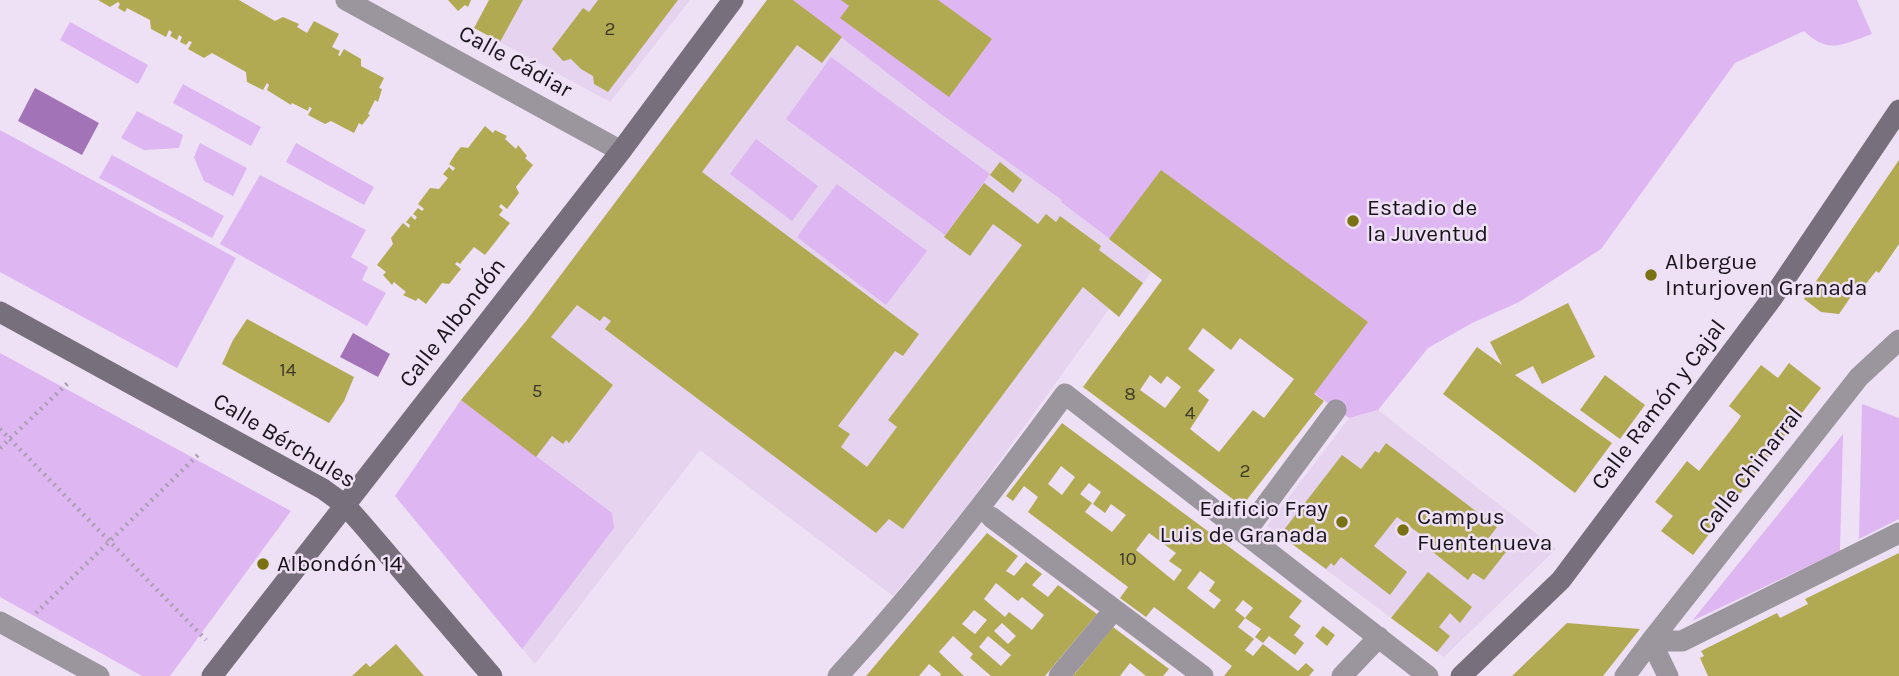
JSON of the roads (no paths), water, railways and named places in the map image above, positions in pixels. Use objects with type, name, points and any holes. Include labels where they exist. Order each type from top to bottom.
[{"type":"street","name":"Calle Cádiar","points":[[346,0],[621,151]]},
{"type":"street","name":"Calle Albondón","points":[[212,676],[621,151],[733,0]]},
{"type":"street","name":"Calle Ramón y Cajal","points":[[1461,676],[1561,580],[1773,297],[1899,110]]},
{"type":"street","name":"Calle Bérchules","points":[[0,313],[323,489],[345,505],[492,676]]},
{"type":"street","name":"Calle Chinarral","points":[[1626,676],[1859,377],[1899,340]]},
{"type":"street","points":[[838,676],[890,620],[978,513],[1065,394],[1429,676]]},
{"type":"street","points":[[1245,533],[1336,410]]},
{"type":"street","points":[[991,517],[1203,676]]},
{"type":"street","points":[[1668,676],[1651,641],[1682,641],[1899,533]]},
{"type":"street","points":[[1059,676],[1114,610]]},
{"type":"street","points":[[0,622],[99,676]]},
{"type":"street","points":[[1342,676],[1379,638]]},
{"type":"place","name":"Estadio de la Juventud","points":[[1353,221]]},
{"type":"place","name":"Albergue Inturjoven Granada","points":[[1651,275]]},
{"type":"place","name":"Edificio Fray Luis de Granada","points":[[1342,522]]},
{"type":"place","name":"Campus Fuentenueva","points":[[1403,530]]},
{"type":"place","name":"Albondón 14","points":[[263,564]]}]
